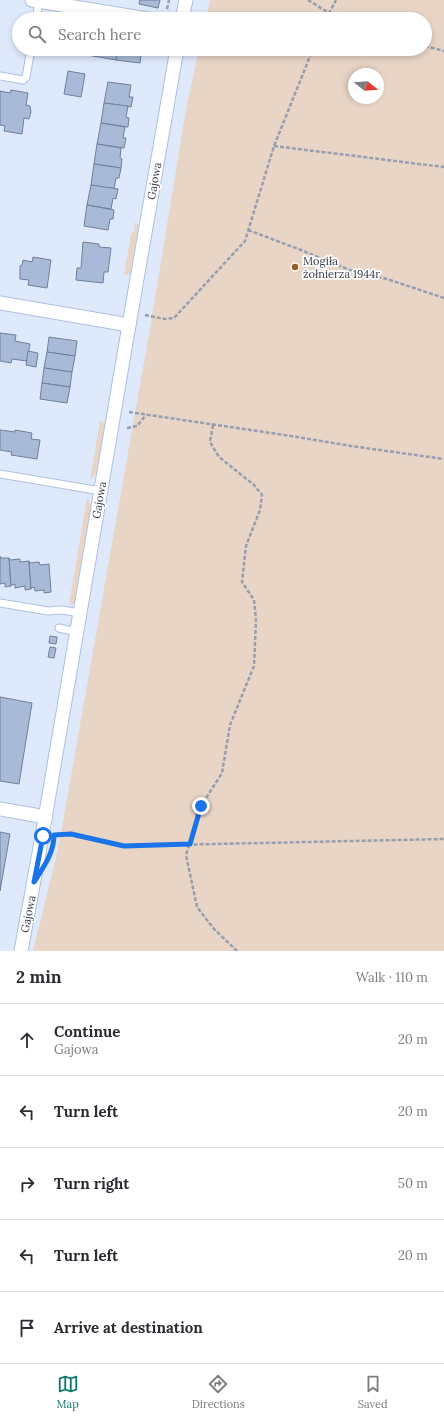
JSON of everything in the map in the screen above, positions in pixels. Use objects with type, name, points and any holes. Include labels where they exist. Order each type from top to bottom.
[{"type":"street","points":[[183,12],[186,0]]},
{"type":"street","points":[[36,1],[104,12]]},
{"type":"street","name":"Gajowa","points":[[21,951],[46,817],[176,56]]},
{"type":"street","points":[[0,303],[129,325]]},
{"type":"street","points":[[0,809],[46,817]]},
{"type":"lane","points":[[36,1],[36,12]]},
{"type":"lane","points":[[0,76],[23,80],[26,77],[30,56]]},
{"type":"lane","points":[[0,474],[101,491]]},
{"type":"lane","points":[[0,603],[48,611],[62,610],[80,613]]},
{"type":"lane","points":[[59,628],[77,632]]},
{"type":"path","points":[[308,0],[327,12]]},
{"type":"path","points":[[330,12],[336,0]]},
{"type":"path","points":[[432,48],[444,51]]},
{"type":"path","points":[[142,314],[165,319],[174,318],[245,241],[274,146],[310,56]]},
{"type":"path","points":[[274,146],[444,167]]},
{"type":"path","points":[[248,230],[357,273],[387,279],[444,298]]},
{"type":"path","points":[[141,414],[444,459]]},
{"type":"path","points":[[122,429],[137,426],[147,415]]},
{"type":"path","points":[[213,425],[210,442],[219,457],[254,485],[262,495],[260,510],[246,546],[242,582],[254,600],[256,620],[254,666],[230,725],[222,773],[201,806],[186,855],[197,907],[214,929],[237,951]]},
{"type":"path","points":[[54,835],[71,834],[124,846],[444,839]]},
{"type":"shaded area","points":[[210,0],[444,0],[444,951],[33,951],[59,844],[150,328],[186,109],[197,56],[432,56],[432,12],[207,12]]},
{"type":"shaded area","points":[[135,222],[139,225],[130,274],[124,275],[131,234],[134,231]]},
{"type":"shaded area","points":[[100,421],[105,424],[97,472],[90,480]]},
{"type":"shaded area","points":[[87,498],[91,508],[75,603],[72,605],[69,604]]},
{"type":"building","points":[[140,0],[160,0],[158,8],[139,4]]},
{"type":"building","points":[[93,56],[117,56],[116,60]]},
{"type":"building","points":[[117,56],[141,56],[140,63],[116,60]]},
{"type":"building","points":[[68,71],[85,74],[81,97],[64,94]]},
{"type":"building","points":[[108,82],[131,85],[129,97],[133,97],[131,107],[104,103]]},
{"type":"building","points":[[11,90],[28,93],[26,105],[30,106],[31,112],[29,119],[24,118],[22,134],[4,131],[5,126],[0,125],[0,91],[10,93]]},
{"type":"building","points":[[104,103],[128,106],[126,117],[129,118],[128,127],[101,123]]},
{"type":"building","points":[[101,123],[125,127],[123,138],[126,138],[124,148],[97,144]]},
{"type":"building","points":[[97,144],[121,148],[121,168],[94,164]]},
{"type":"building","points":[[94,164],[121,168],[119,178],[116,178],[114,189],[91,185]]},
{"type":"building","points":[[91,185],[118,189],[116,199],[113,198],[111,209],[87,205]]},
{"type":"building","points":[[87,205],[114,210],[113,219],[110,219],[108,230],[84,226]]},
{"type":"building","points":[[83,242],[99,244],[99,247],[111,248],[108,272],[104,272],[103,283],[76,280],[77,268],[81,268]]},
{"type":"building","points":[[33,257],[51,260],[47,288],[28,285],[29,280],[20,279],[20,266],[22,265],[23,260],[32,262]]},
{"type":"building","points":[[0,333],[16,335],[15,341],[30,344],[27,361],[12,359],[11,363],[0,361]]},
{"type":"building","points":[[49,337],[77,341],[75,356],[47,352]]},
{"type":"building","points":[[28,351],[38,353],[36,367],[26,365]]},
{"type":"building","points":[[47,352],[75,356],[72,372],[44,368]]},
{"type":"building","points":[[44,368],[72,372],[70,387],[42,383]]},
{"type":"building","points":[[42,383],[70,387],[67,403],[40,399]]},
{"type":"building","points":[[0,430],[15,432],[15,430],[32,433],[31,439],[40,440],[37,459],[11,455],[12,452],[0,450]]},
{"type":"building","points":[[0,558],[9,558],[11,586],[5,587],[5,583],[0,584]]},
{"type":"building","points":[[9,558],[10,560],[20,559],[20,562],[29,561],[31,589],[25,590],[25,586],[15,588],[15,584],[11,586]]},
{"type":"building","points":[[29,561],[30,563],[39,562],[40,565],[49,564],[51,592],[44,593],[44,590],[35,591],[34,587],[31,589]]},
{"type":"building","points":[[50,636],[57,637],[56,644],[49,643]]},
{"type":"building","points":[[50,647],[56,648],[54,658],[48,657]]},
{"type":"building","points":[[0,697],[32,703],[19,784],[0,781]]},
{"type":"building","points":[[0,832],[10,834],[0,891]]},
{"type":"place","name":"Mogiła żołnierza 1944r","points":[[295,267]]},
{"type":"route","points":[[43,836],[34,882],[49,859],[54,835],[71,834],[124,846],[190,844],[201,806]]}]
